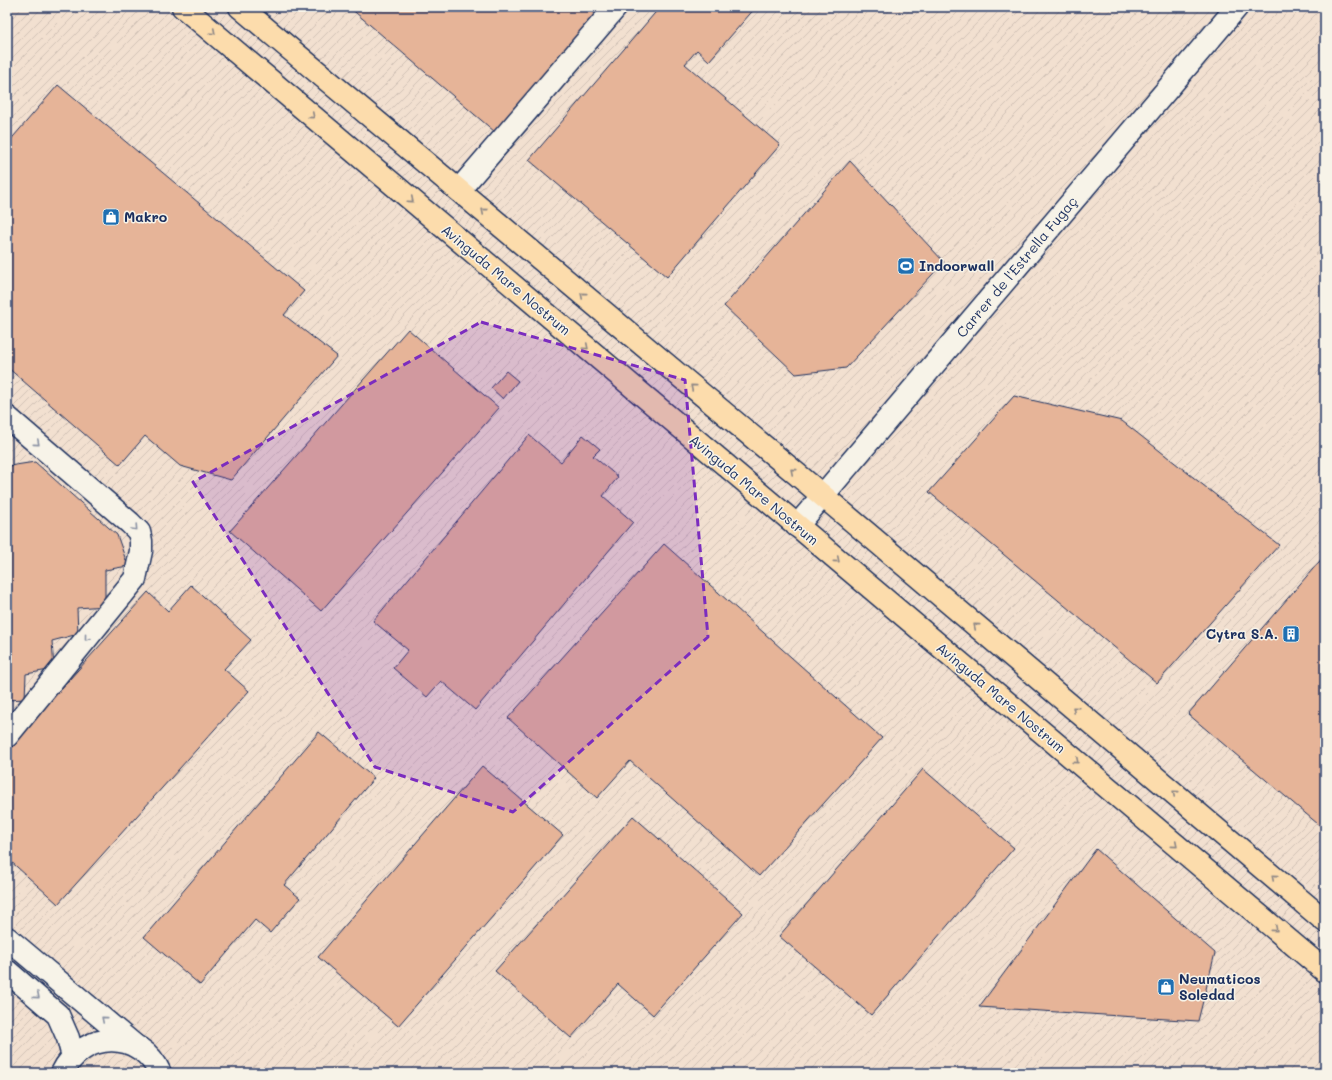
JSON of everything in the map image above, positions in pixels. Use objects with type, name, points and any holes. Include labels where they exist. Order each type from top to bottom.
[{"type":"main road","name":"Avinguda Mare Nostrum","points":[[183,7],[1325,971]]},
{"type":"main road","points":[[240,7],[823,496],[1325,921]]},
{"type":"street","points":[[459,190],[616,7]]},
{"type":"street","name":"Carrer de l'Estrella Fugaç","points":[[797,526],[1238,7]]},
{"type":"street","points":[[7,418],[139,532],[141,550],[135,578],[7,736]]},
{"type":"street","points":[[7,938],[134,1045],[146,1053],[156,1064],[160,1073]]},
{"type":"street","points":[[7,971],[58,1015],[68,1038],[67,1065]]},
{"type":"street","points":[[67,1065],[86,1046],[101,1041],[118,1040],[134,1045]]},
{"type":"highlighted area","points":[[481,322],[685,380],[708,637],[513,812],[375,767],[193,482]]},
{"type":"shaded area","points":[[7,7],[1325,7],[1325,1073],[7,1073]]},
{"type":"building","points":[[349,7],[602,7],[495,132]]},
{"type":"building","points":[[660,7],[756,7],[709,61],[697,50],[685,64],[780,145],[667,277],[529,160]]},
{"type":"building","name":"Makro","points":[[58,85],[304,291],[284,315],[337,356],[231,480],[180,466],[145,436],[120,465],[7,367],[7,144]]},
{"type":"building","points":[[850,161],[944,262],[846,368],[796,374],[724,306]]},
{"type":"building","points":[[408,329],[499,408],[321,611],[230,531]]},
{"type":"building","points":[[506,371],[518,381],[503,399],[491,388]]},
{"type":"building","points":[[1014,396],[1122,421],[1279,545],[1157,683],[929,492]]},
{"type":"building","points":[[529,435],[561,462],[583,435],[600,449],[593,456],[618,477],[603,496],[633,522],[475,710],[441,681],[427,697],[393,668],[408,650],[373,621]]},
{"type":"building","points":[[35,462],[117,535],[128,566],[105,570],[105,606],[77,608],[78,634],[52,641],[54,669],[26,674],[25,699],[7,700],[7,495],[10,494],[9,466]]},
{"type":"building","points":[[664,544],[882,738],[759,876],[630,761],[597,798],[508,718]]},
{"type":"building","name":"Cytra S.A.","points":[[1325,555],[1325,830],[1188,714]]},
{"type":"building","points":[[191,585],[251,640],[224,669],[249,691],[58,904],[7,858],[7,749],[148,592],[168,611]]},
{"type":"building","points":[[319,732],[374,778],[284,885],[300,898],[270,933],[255,920],[200,985],[144,937]]},
{"type":"building","points":[[482,766],[563,835],[398,1026],[318,957]]},
{"type":"building","points":[[923,769],[1014,848],[871,1015],[779,936]]},
{"type":"building","points":[[633,816],[743,913],[653,1015],[618,984],[571,1038],[495,971]]},
{"type":"building","points":[[1096,849],[1215,953],[1198,1021],[979,1007]]},
{"type":"place","name":"Makro","points":[[111,217]]},
{"type":"place","name":"Indoorwall","points":[[906,266]]},
{"type":"place","name":"Cytra S.A.","points":[[1291,634]]},
{"type":"place","name":"Neumaticos Soledad","points":[[1166,987]]}]
